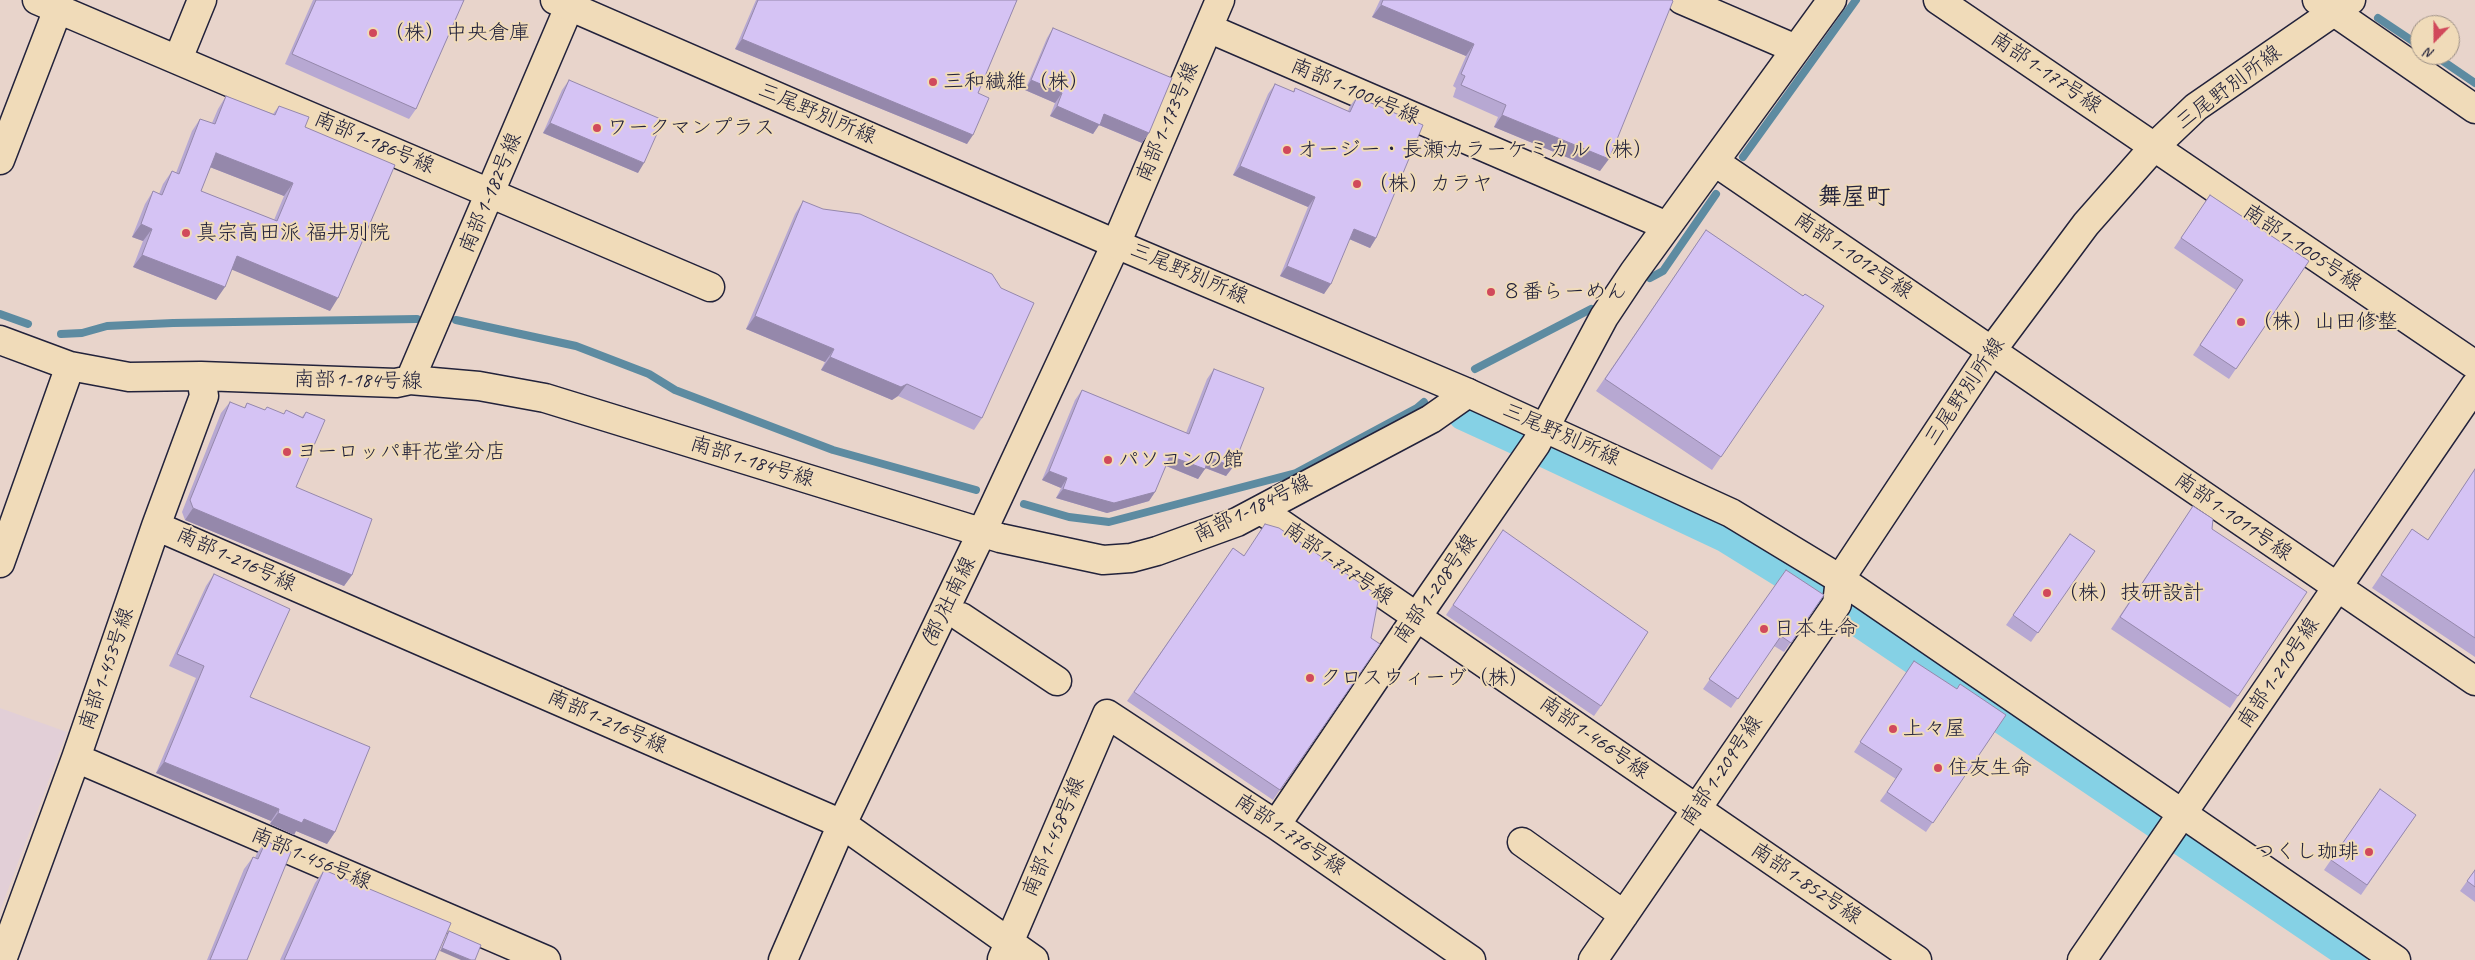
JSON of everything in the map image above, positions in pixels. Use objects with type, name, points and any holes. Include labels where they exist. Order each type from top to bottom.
[{"type":"street","points":[[178,59],[202,0]]},
{"type":"street","name":"南部1-173号線","points":[[1116,244],[1220,0]]},
{"type":"street","points":[[1682,0],[1796,49]]},
{"type":"street","name":"南部1-208号線","points":[[1276,825],[1546,428],[1604,317],[1832,0]]},
{"type":"street","name":"南部1-177号線","points":[[1938,0],[2154,147]]},
{"type":"street","name":"三尾野別所線","points":[[565,2],[1116,244],[1468,392],[1732,513],[1840,579],[1992,350],[2086,224],[2154,147],[2196,108],[2334,4]]},
{"type":"street","name":"南部1-182号線","points":[[410,380],[491,193],[565,2]]},
{"type":"street","points":[[0,160],[48,4]]},
{"type":"street","name":"南部1-186号線","points":[[48,4],[710,287]]},
{"type":"street","points":[[2334,4],[2475,109]]},
{"type":"street","name":"南部1-1004号線","points":[[1208,28],[1668,226]]},
{"type":"street","name":"南部1-1005号線","points":[[2154,147],[2475,365]]},
{"type":"street","name":"南部1-1012号線","points":[[1715,162],[1992,350]]},
{"type":"street","name":"(都)社南線","points":[[783,960],[842,824],[982,532],[1116,244]]},
{"type":"street","name":"南部1-184号線","points":[[0,340],[70,366],[129,377],[201,376],[396,383],[410,380],[479,386],[545,398],[982,532],[1054,551],[1103,560],[1131,558],[1157,552],[1197,538],[1260,510],[1280,497],[1431,419],[1468,392]]},
{"type":"street","name":"南部1-1011号線","points":[[1992,350],[2475,681]]},
{"type":"street","points":[[0,563],[70,366]]},
{"type":"street","name":"南部1-453号線","points":[[2,960],[76,758],[156,526],[204,396],[201,376]]},
{"type":"street","name":"南部1-210号線","points":[[2082,960],[2475,386]]},
{"type":"street","name":"南部1-777号線","points":[[1260,510],[1416,618]]},
{"type":"street","name":"南部1-216号線","points":[[156,526],[842,824],[1005,951],[1034,960]]},
{"type":"street","points":[[1840,579],[2396,960]]},
{"type":"street","name":"南部1-209号線","points":[[1593,960],[1837,604],[1840,579]]},
{"type":"street","points":[[961,617],[1057,681]]},
{"type":"street","name":"南部1-466号線","points":[[1416,618],[1529,692],[1696,809]]},
{"type":"street","name":"南部1-776号線","points":[[1107,714],[1276,825],[1471,960]]},
{"type":"street","name":"南部1-458号線","points":[[1005,951],[1107,714]]},
{"type":"street","name":"南部1-456号線","points":[[76,758],[546,960]]},
{"type":"street","name":"南部1-852号線","points":[[1696,809],[1917,960]]},
{"type":"street","points":[[1522,842],[1624,915]]},
{"type":"shaded area","points":[[0,708],[67,732],[0,911]]},
{"type":"building","name":"（株）中央倉庫","points":[[316,0],[464,0],[416,109],[292,54]]},
{"type":"building","points":[[758,0],[1017,0],[978,93],[989,98],[973,135],[742,39]]},
{"type":"building","points":[[1383,0],[1673,1],[1609,159],[1502,115],[1506,105],[1461,85],[1465,76],[1461,74],[1474,44],[1381,5]]},
{"type":"building","points":[[1053,28],[1172,78],[1149,133],[1104,114],[1100,125],[1057,106],[1062,93],[1031,80]]},
{"type":"building","points":[[569,80],[663,120],[644,163],[550,123]]},
{"type":"building","points":[[1275,84],[1294,92],[1295,88],[1350,112],[1357,97],[1423,125],[1376,238],[1354,229],[1331,284],[1287,266],[1315,197],[1240,166]]},
{"type":"building","points":[[226,96],[275,115],[279,106],[309,117],[305,127],[395,165],[338,298],[237,256],[225,287],[142,255],[152,229],[141,224],[153,191],[162,195],[172,171],[179,174],[200,119],[215,124]],"holes":[[[216,153],[293,183],[277,221],[201,191]]]},
{"type":"building","name":"（株）山田修整","points":[[2210,195],[2309,261],[2236,369],[2200,345],[2243,280],[2181,238]]},
{"type":"building","points":[[803,201],[823,209],[860,214],[992,274],[1001,288],[1034,303],[982,418],[907,384],[901,387],[830,357],[834,349],[755,316]]},
{"type":"building","points":[[1706,230],[1803,296],[1805,294],[1824,306],[1721,457],[1605,379]]},
{"type":"building","points":[[1214,369],[1264,388],[1233,467],[1209,457],[1205,469],[1170,456],[1155,492],[1114,503],[1063,489],[1067,478],[1049,471],[1082,390],[1189,434]]},
{"type":"building","points":[[230,402],[245,408],[247,403],[265,410],[267,407],[284,414],[286,410],[303,418],[306,412],[325,420],[296,487],[372,519],[352,575],[193,508],[190,500]]},
{"type":"building","points":[[2475,469],[2475,638],[2381,575],[2412,529],[2428,540]]},
{"type":"building","points":[[2193,506],[2213,519],[2212,529],[2307,592],[2238,696],[2120,617]]},
{"type":"building","name":"クロスウィーヴ（株）","points":[[1265,524],[1279,528],[1379,596],[1371,638],[1380,644],[1280,790],[1134,692],[1233,548],[1244,556]]},
{"type":"building","points":[[1503,530],[1648,632],[1601,706],[1453,605]]},
{"type":"building","name":"（株）技研設計","points":[[2070,534],[2095,551],[2038,633],[2013,615]]},
{"type":"building","points":[[1786,570],[1824,595],[1791,643],[1781,636],[1738,699],[1709,679]]},
{"type":"building","points":[[214,574],[290,609],[250,697],[370,747],[335,832],[304,819],[302,823],[278,813],[279,809],[164,762],[204,666],[177,654]]},
{"type":"building","points":[[1914,661],[1957,689],[1960,684],[2006,715],[1933,823],[1887,792],[1902,769],[1860,742]]},
{"type":"building","points":[[2380,789],[2416,815],[2367,885],[2331,860]]},
{"type":"building","points":[[266,841],[291,852],[247,960],[210,960],[253,857],[258,859]]},
{"type":"building","points":[[324,870],[451,923],[435,960],[284,960]]},
{"type":"building","points":[[2475,870],[2475,887],[2467,881]]},
{"type":"building","points":[[449,931],[481,945],[475,960],[442,948]]},
{"type":"waterway","points":[[1743,157],[1856,0]]},
{"type":"waterway","points":[[2378,18],[2410,39]]},
{"type":"waterway","points":[[2449,65],[2475,83]]},
{"type":"waterway","points":[[1650,278],[1663,271],[1716,194]]},
{"type":"waterway","points":[[1475,369],[1591,309]]},
{"type":"waterway","points":[[0,314],[28,324]]},
{"type":"waterway","points":[[61,334],[82,333],[107,326],[173,323],[417,319]]},
{"type":"waterway","points":[[456,320],[576,346],[649,374],[675,390],[833,450],[976,490]]},
{"type":"waterway","points":[[1024,504],[1069,517],[1109,522],[1296,473],[1417,408],[1424,402]]},
{"type":"waterway","points":[[1462,417],[1521,444]]},
{"type":"waterway","points":[[1545,455],[1724,539],[1824,601]]},
{"type":"waterway","points":[[1846,616],[2158,827]]},
{"type":"waterway","points":[[2180,842],[2354,960]]},
{"type":"place","name":"（株）中央倉庫","points":[[373,33]]},
{"type":"place","name":"三和繊維（株）","points":[[933,82]]},
{"type":"place","name":"ワークマンプラス","points":[[597,128]]},
{"type":"place","name":"オージー・長瀬カラーケミカル（株）","points":[[1287,150]]},
{"type":"place","name":"（株）カラヤ","points":[[1357,184]]},
{"type":"place","name":"真宗高田派 福井別院","points":[[186,233]]},
{"type":"place","name":"８番らーめん","points":[[1491,292]]},
{"type":"place","name":"（株）山田修整","points":[[2241,322]]},
{"type":"place","name":"ヨーロッパ軒花堂分店","points":[[287,452]]},
{"type":"place","name":"パソコンの館","points":[[1108,460]]},
{"type":"place","name":"（株）技研設計","points":[[2047,593]]},
{"type":"place","name":"日本生命","points":[[1764,629]]},
{"type":"place","name":"クロスウィーヴ（株）","points":[[1310,678]]},
{"type":"place","name":"上々屋","points":[[1893,729]]},
{"type":"place","name":"住友生命","points":[[1938,768]]},
{"type":"place","name":"つくし珈琲","points":[[2369,852]]},
{"type":"district","name":"舞屋町","points":[[1854,198]]}]
